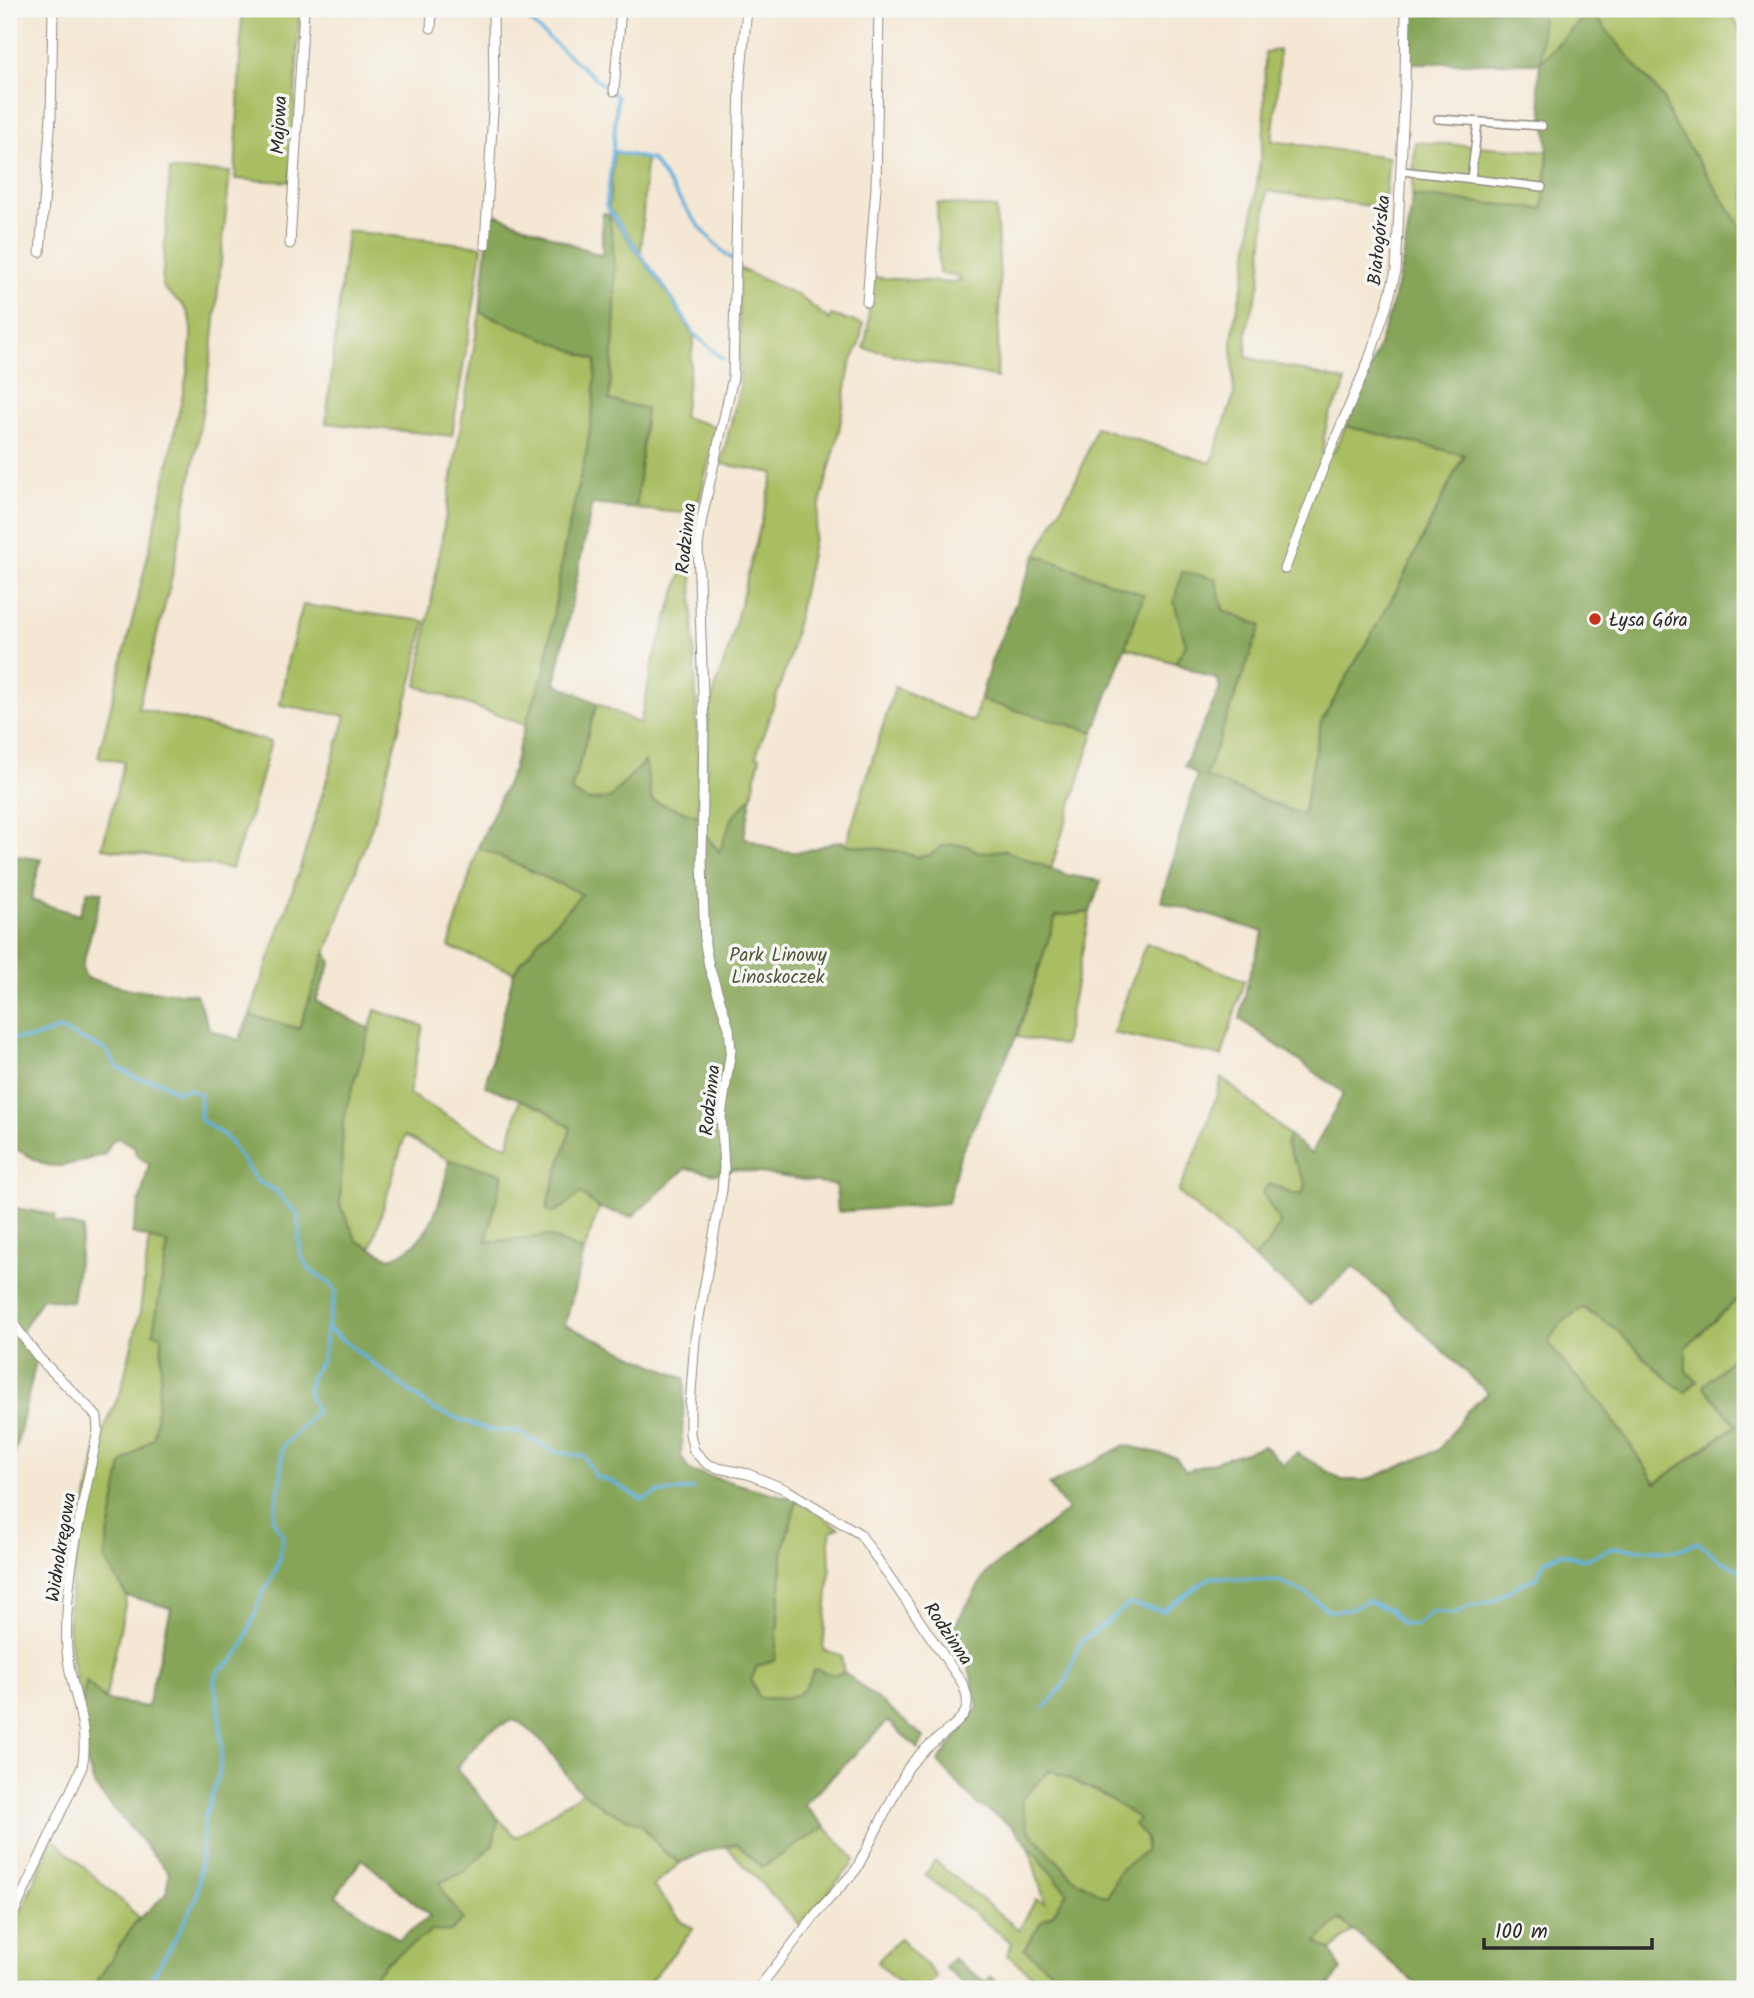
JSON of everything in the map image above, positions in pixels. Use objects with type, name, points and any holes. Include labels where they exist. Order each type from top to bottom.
[{"type":"street","points":[[40,252],[51,117],[53,9]]},
{"type":"street","name":"Majowa","points":[[290,244],[304,9]]},
{"type":"street","points":[[431,28],[432,9]]},
{"type":"street","points":[[485,246],[494,93],[493,9]]},
{"type":"street","points":[[614,91],[621,9]]},
{"type":"street","name":"Rodzinna","points":[[747,9],[740,82],[733,377],[698,546],[704,727],[702,862],[705,944],[709,966],[729,1028],[731,1050],[721,1116],[724,1168],[722,1190],[695,1339],[690,1434],[695,1451],[707,1464],[766,1480],[860,1535],[961,1681],[968,1701],[963,1718],[918,1755],[908,1768],[856,1870],[820,1910],[758,1989]]},
{"type":"street","points":[[867,302],[876,187],[878,9]]},
{"type":"street","name":"Białogórska","points":[[1285,569],[1325,463],[1368,362],[1393,285],[1398,254],[1402,170],[1406,9]]},
{"type":"street","points":[[1438,119],[1542,126]]},
{"type":"street","points":[[1471,179],[1478,122]]},
{"type":"street","points":[[1402,170],[1542,187]]},
{"type":"street","name":"Widnokręgowa","points":[[9,1318],[39,1358],[97,1417],[98,1430],[69,1578],[67,1604],[67,1652],[85,1731],[85,1753],[82,1766],[9,1923]]},
{"type":"green space","points":[[1410,9],[1542,9],[1541,62],[1590,10],[1663,98],[1672,121],[1745,233],[1745,1292],[1686,1347],[1686,1371],[1697,1381],[1685,1393],[1615,1328],[1583,1308],[1558,1326],[1549,1343],[1604,1407],[1656,1483],[1737,1425],[1703,1386],[1745,1346],[1745,1989],[1422,1989],[1340,1919],[1316,1942],[1331,1951],[1342,1970],[1326,1989],[1031,1989],[1038,1980],[1059,1977],[1024,1949],[1041,1922],[1053,1914],[1067,1892],[1012,1826],[976,1803],[938,1762],[978,1707],[970,1671],[950,1633],[987,1572],[1068,1510],[1049,1485],[1125,1445],[1175,1457],[1186,1471],[1264,1446],[1283,1464],[1297,1453],[1342,1480],[1367,1480],[1439,1450],[1467,1411],[1488,1393],[1353,1266],[1310,1305],[1254,1258],[1269,1243],[1280,1223],[1262,1192],[1270,1184],[1292,1194],[1302,1194],[1306,1184],[1286,1145],[1289,1135],[1311,1154],[1344,1093],[1240,1019],[1249,976],[1264,932],[1161,901],[1197,775],[1184,766],[1220,689],[1218,680],[1175,663],[1186,645],[1174,601],[1182,572],[1216,578],[1223,610],[1261,626],[1205,777],[1303,815],[1321,722],[1398,588],[1464,455],[1346,426],[1370,370],[1389,314],[1404,256],[1412,196],[1543,209],[1548,160],[1547,132],[1538,87],[1540,63],[1411,63]],"holes":[[[1050,1770],[1103,1795],[1139,1819],[1134,1824],[1146,1838],[1145,1852],[1120,1870],[1107,1897],[1073,1878],[1028,1829],[1021,1800]]]},
{"type":"green space","points":[[1542,9],[1728,9],[1745,38],[1745,233],[1672,121],[1663,98],[1590,11],[1540,62]]},
{"type":"green space","points":[[242,12],[300,14],[290,182],[235,179]]},
{"type":"green space","points":[[1279,50],[1272,141],[1389,157],[1384,208],[1267,191],[1260,283],[1247,328],[1246,357],[1345,381],[1342,395],[1327,421],[1322,452],[1333,453],[1346,426],[1464,454],[1398,588],[1321,722],[1303,815],[1204,777],[1261,625],[1223,610],[1174,601],[1186,645],[1175,663],[1125,647],[1143,595],[1036,555],[1080,472],[1096,427],[1211,463],[1234,395],[1232,341],[1245,276],[1264,130],[1265,52]]},
{"type":"green space","points":[[1415,142],[1548,151],[1543,209],[1412,196]]},
{"type":"green space","points":[[614,152],[646,159],[641,252],[609,208]]},
{"type":"green space","points":[[170,170],[230,172],[212,349],[198,439],[171,581],[138,708],[271,742],[250,817],[231,869],[102,848],[124,762],[98,757],[150,548],[190,354],[191,327],[187,311],[162,285]]},
{"type":"green space","points":[[937,203],[996,208],[1000,282],[997,378],[864,348],[868,327],[870,277],[954,283],[961,280],[955,275],[939,273]]},
{"type":"green space","name":"Park Linowy Linoskoczek","points":[[490,212],[602,256],[602,213],[609,214],[615,307],[609,400],[646,409],[636,509],[592,504],[555,683],[597,703],[571,791],[588,801],[610,798],[645,761],[652,801],[698,816],[698,831],[705,834],[719,852],[733,817],[752,796],[744,837],[781,851],[805,851],[843,841],[843,844],[897,851],[917,857],[930,855],[942,846],[953,844],[967,846],[981,853],[1003,850],[1067,875],[1101,881],[1090,912],[1056,916],[1016,1037],[960,1155],[948,1203],[838,1212],[836,1185],[734,1169],[716,1174],[686,1168],[632,1217],[599,1208],[580,1193],[552,1213],[546,1209],[571,1128],[542,1108],[485,1086],[514,972],[542,936],[582,894],[478,847],[512,772],[545,670],[564,548],[587,449],[596,360],[480,312]]},
{"type":"green space","points":[[609,214],[668,294],[694,337],[683,417],[717,427],[696,514],[636,509],[646,409],[609,400],[615,307]]},
{"type":"green space","points":[[347,231],[482,246],[452,436],[326,423]]},
{"type":"green space","points":[[738,268],[798,295],[830,320],[831,315],[863,324],[859,345],[850,365],[838,437],[819,508],[789,659],[756,756],[760,757],[752,796],[733,817],[720,853],[705,834],[708,711],[730,644],[774,473],[721,464],[740,386]]},
{"type":"green space","points":[[480,312],[596,359],[587,449],[564,548],[545,670],[525,725],[417,686]]},
{"type":"green space","points":[[692,541],[698,816],[652,801],[645,762],[610,798],[588,801],[571,791],[597,703],[640,724],[654,658]]},
{"type":"green space","points":[[1036,555],[1144,595],[1094,732],[980,700],[992,659]]},
{"type":"green space","points":[[303,605],[425,621],[414,674],[374,820],[299,1029],[250,1015],[301,865],[346,716],[280,705],[288,659]]},
{"type":"green space","points":[[895,687],[973,722],[980,700],[1094,732],[1051,869],[1003,850],[981,853],[967,846],[942,846],[930,855],[917,857],[897,851],[846,844]]},
{"type":"green space","points":[[478,847],[582,894],[542,936],[514,972],[449,947]]},
{"type":"green space","points":[[15,856],[41,859],[31,900],[79,915],[88,891],[102,892],[82,967],[86,978],[135,990],[196,994],[210,1030],[239,1040],[250,1015],[299,1029],[326,951],[331,962],[316,1001],[370,1029],[343,1119],[340,1205],[357,1241],[390,1258],[416,1243],[439,1204],[449,1160],[503,1174],[486,1242],[549,1236],[584,1252],[565,1325],[685,1379],[681,1456],[690,1471],[797,1500],[783,1549],[775,1660],[757,1666],[751,1680],[759,1698],[779,1699],[800,1693],[814,1669],[834,1675],[844,1672],[924,1737],[918,1749],[888,1721],[804,1805],[825,1827],[762,1867],[737,1844],[709,1850],[680,1863],[663,1851],[641,1824],[605,1809],[574,1785],[544,1743],[521,1723],[512,1720],[487,1732],[456,1768],[498,1818],[493,1845],[461,1874],[440,1882],[444,1894],[463,1919],[451,1932],[432,1931],[387,1962],[363,1989],[92,1989],[134,1924],[166,1894],[169,1873],[95,1787],[85,1757],[82,1707],[86,1681],[105,1700],[147,1707],[171,1608],[127,1596],[104,1558],[122,1464],[154,1437],[162,1335],[153,1333],[168,1244],[132,1233],[149,1164],[136,1155],[134,1146],[118,1138],[112,1141],[105,1154],[58,1166],[44,1164],[9,1147],[9,896]],"holes":[[[362,1859],[430,1916],[398,1939],[336,1896]]]},
{"type":"green space","points":[[1090,912],[1064,1045],[1017,1037],[1056,916]]},
{"type":"green space","points":[[1146,943],[1244,980],[1222,1056],[1113,1033]]},
{"type":"green space","points":[[375,1010],[423,1026],[409,1094],[489,1140],[508,1146],[520,1099],[542,1108],[571,1128],[546,1209],[564,1207],[580,1192],[599,1208],[584,1252],[549,1236],[485,1242],[503,1174],[449,1160],[405,1136],[371,1248],[357,1241],[340,1205],[343,1119]]},
{"type":"green space","points":[[1222,1078],[1289,1135],[1287,1145],[1306,1184],[1302,1194],[1292,1194],[1280,1187],[1275,1213],[1280,1223],[1269,1243],[1254,1258],[1178,1192],[1202,1140]]},
{"type":"green space","points":[[16,1208],[55,1215],[54,1222],[83,1228],[72,1302],[42,1298],[17,1340],[37,1357],[9,1479],[9,1255]]},
{"type":"green space","points":[[149,1239],[168,1244],[153,1332],[162,1335],[154,1437],[122,1464],[104,1558],[127,1596],[105,1700],[82,1707],[68,1628],[71,1585],[97,1445],[121,1390],[140,1312]]},
{"type":"green space","points":[[1745,1292],[1745,1346],[1730,1359],[1726,1413],[1737,1424],[1656,1483],[1604,1407],[1549,1343],[1563,1322],[1583,1308],[1615,1328],[1654,1367],[1686,1371],[1686,1347]]},
{"type":"green space","points":[[797,1500],[839,1528],[831,1531],[829,1542],[830,1570],[823,1650],[841,1655],[844,1672],[807,1686],[795,1697],[759,1698],[751,1680],[757,1666],[775,1659],[783,1549]]},
{"type":"green space","points":[[1050,1769],[1112,1800],[1142,1824],[1145,1852],[1120,1870],[1107,1898],[1073,1878],[1028,1829],[1020,1800]]},
{"type":"green space","points":[[583,1792],[605,1809],[641,1824],[663,1851],[680,1863],[653,1886],[683,1923],[694,1928],[644,1989],[363,1989],[387,1962],[432,1930],[451,1932],[463,1919],[444,1894],[439,1882],[461,1874],[493,1845],[498,1818],[516,1837]]},
{"type":"green space","points":[[825,1827],[855,1859],[800,1925],[726,1846],[737,1844],[762,1867]]},
{"type":"green space","points":[[52,1838],[140,1918],[92,1989],[9,1989],[9,1941]]},
{"type":"green space","points":[[1028,1845],[1067,1892],[1053,1914],[1041,1922],[1060,1977],[1038,1980],[1007,1955],[1012,1943],[925,1875],[935,1861],[1019,1930],[1036,1899],[1045,1903]]},
{"type":"green space","points":[[1340,1919],[1353,1930],[1331,1951],[1316,1942]]},
{"type":"green space","points":[[900,1938],[937,1977],[926,1989],[904,1989],[877,1962]]},
{"type":"green space","points":[[953,1958],[986,1983],[991,1976],[1003,1989],[970,1989],[945,1968]]},
{"type":"waterway","points":[[515,9],[617,97],[613,151],[652,160],[699,225],[733,260]]},
{"type":"waterway","points":[[613,151],[606,206],[667,291],[694,334],[723,359]]},
{"type":"waterway","points":[[9,1038],[31,1039],[59,1029],[106,1050],[116,1066],[137,1078],[162,1082],[176,1092],[188,1089],[201,1095],[200,1119],[226,1137],[257,1181],[274,1189],[299,1216],[300,1248],[305,1263],[330,1283],[336,1292],[327,1328],[434,1410],[489,1430],[522,1432],[556,1452],[584,1456],[596,1477],[613,1482],[642,1500],[657,1493],[693,1489]]},
{"type":"waterway","points":[[148,1989],[150,1980],[197,1897],[205,1816],[219,1773],[222,1751],[214,1681],[219,1670],[233,1661],[244,1644],[263,1592],[279,1560],[283,1535],[273,1520],[281,1478],[282,1447],[316,1412],[308,1390],[311,1377],[322,1360],[327,1328]]},
{"type":"waterway","points":[[1045,1708],[1067,1680],[1082,1641],[1130,1604],[1163,1611],[1211,1577],[1282,1582],[1307,1594],[1329,1611],[1349,1610],[1366,1601],[1390,1610],[1402,1624],[1416,1625],[1433,1611],[1454,1614],[1470,1606],[1493,1601],[1520,1584],[1537,1578],[1544,1562],[1561,1553],[1584,1560],[1613,1548],[1675,1551],[1698,1542],[1721,1561],[1745,1572]]},
{"type":"place","name":"Łysa Góra","points":[[1595,619]]}]
